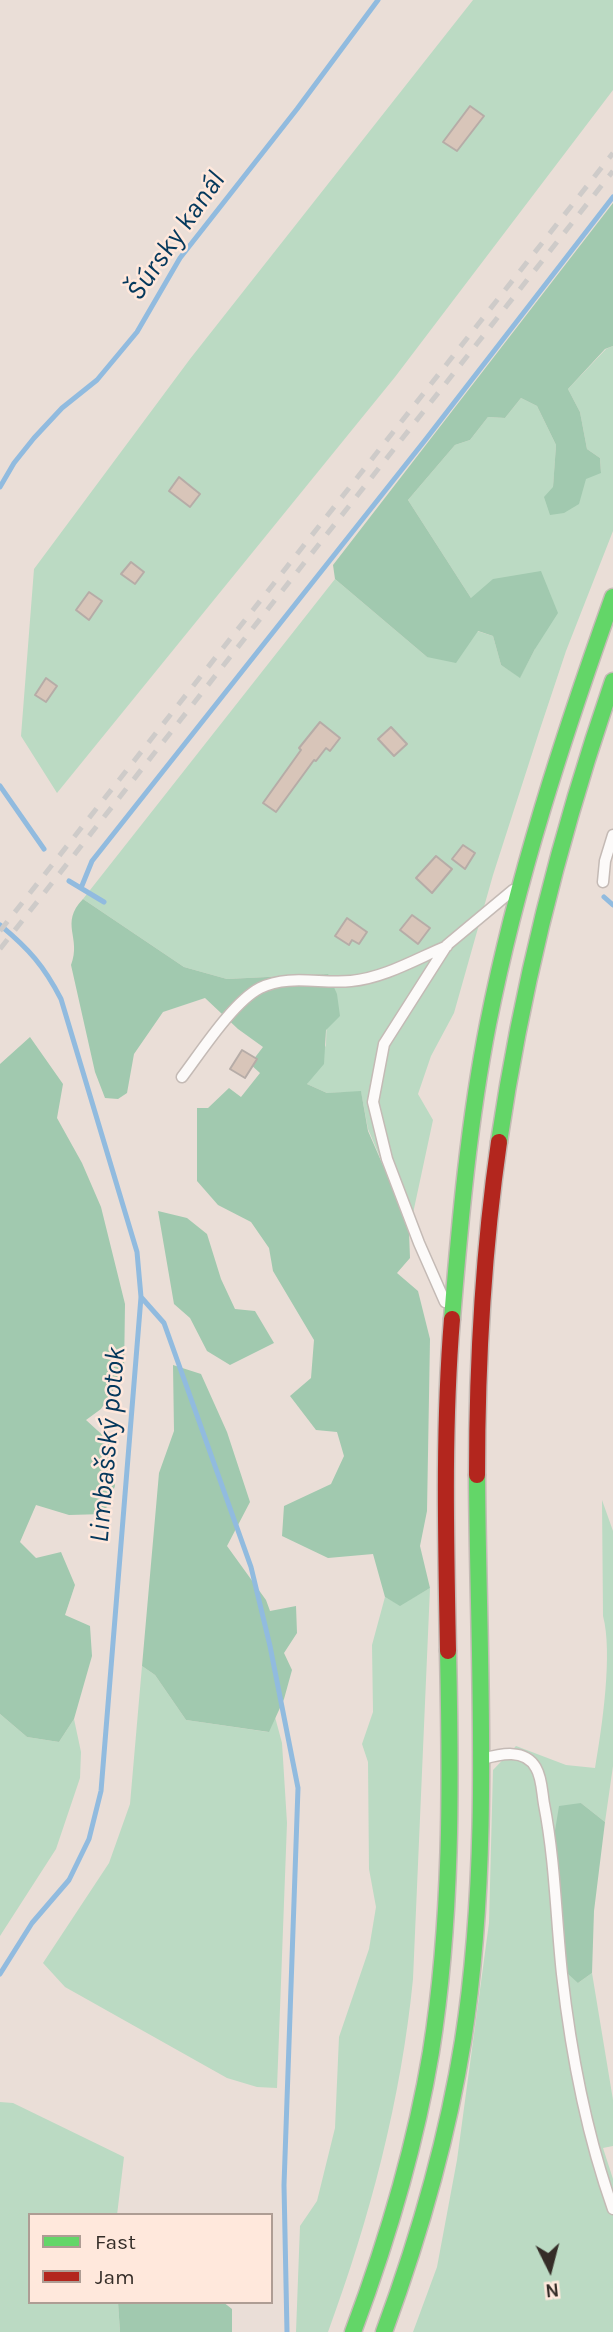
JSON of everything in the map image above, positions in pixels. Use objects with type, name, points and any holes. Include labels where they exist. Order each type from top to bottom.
[{"type":"main road","points":[[353,2332],[392,2219],[413,2140],[431,2048],[442,1961],[449,1854],[447,1394],[452,1317],[478,1089],[491,1006],[521,883],[581,684],[613,597]]},
{"type":"main road","points":[[384,2332],[424,2217],[458,2068],[474,1943],[479,1760],[478,1393],[484,1283],[497,1152],[519,1016],[549,890],[613,681]]},
{"type":"lane","points":[[603,882],[605,861],[613,835]]},
{"type":"lane","points":[[452,1317],[419,1243],[387,1159],[373,1102],[384,1044],[447,946],[521,883]]},
{"type":"lane","points":[[182,1077],[231,1012],[260,988],[293,980],[351,981],[384,973],[447,946]]},
{"type":"lane","points":[[479,1760],[520,1755],[536,1768],[540,1779],[548,1825],[562,1976],[577,2078],[587,2123],[613,2210]]},
{"type":"green space","points":[[473,0],[613,0],[613,90],[395,377],[57,793],[21,736],[34,569],[190,359]]},
{"type":"green space","points":[[613,203],[613,346],[605,349],[568,389],[580,412],[587,449],[600,458],[601,473],[586,479],[579,504],[564,513],[550,515],[544,497],[553,487],[556,445],[537,406],[521,398],[505,418],[488,417],[470,440],[455,445],[408,500],[471,598],[493,579],[541,571],[558,613],[520,678],[501,665],[493,636],[478,631],[456,663],[427,657],[335,579],[333,565]]},
{"type":"green space","points":[[613,346],[613,531],[566,651],[539,732],[493,875],[454,1013],[431,1056],[418,1094],[433,1120],[409,1232],[368,1129],[361,1092],[327,1093],[307,1084],[326,1045],[328,974],[227,979],[184,967],[83,899],[335,579],[427,657],[477,631],[493,636],[501,665],[520,677],[535,649],[471,598],[408,500],[455,445],[470,440],[488,417],[505,418],[521,398],[537,406],[556,445],[553,488],[601,472],[600,458],[587,449],[580,412],[568,389],[606,349]]},
{"type":"green space","points":[[83,899],[184,967],[227,979],[328,974],[337,994],[340,1016],[326,1030],[324,1064],[307,1084],[327,1093],[361,1091],[368,1131],[402,1209],[409,1232],[410,1258],[397,1273],[418,1291],[430,1339],[427,1511],[420,1546],[430,1588],[400,1606],[385,1597],[373,1554],[328,1558],[282,1536],[284,1506],[331,1484],[344,1456],[337,1432],[316,1430],[290,1396],[311,1378],[314,1340],[273,1271],[269,1248],[251,1222],[218,1205],[197,1181],[197,1108],[208,1108],[229,1088],[241,1097],[260,1073],[250,1064],[263,1047],[238,1029],[205,998],[163,1012],[134,1054],[127,1093],[118,1099],[105,1098],[95,1072],[71,965],[74,955],[73,916]]},
{"type":"green space","points":[[30,1037],[63,1084],[57,1118],[82,1163],[101,1207],[125,1304],[124,1373],[101,1409],[86,1420],[109,1441],[115,1486],[104,1514],[69,1515],[36,1505],[20,1542],[36,1558],[61,1552],[75,1585],[65,1615],[90,1626],[92,1656],[74,1719],[59,1742],[27,1737],[0,1714],[0,1064]]},
{"type":"green space","points":[[158,1211],[187,1218],[207,1234],[221,1279],[235,1309],[255,1311],[274,1343],[230,1365],[207,1351],[190,1318],[174,1304]]},
{"type":"green space","points":[[173,1365],[201,1374],[227,1432],[250,1502],[227,1546],[266,1600],[270,1611],[296,1606],[297,1633],[284,1653],[292,1670],[284,1699],[269,1732],[186,1720],[155,1675],[142,1666],[159,1473],[174,1431]]},
{"type":"green space","points":[[602,1500],[613,1531],[613,1766],[605,1822],[581,1803],[554,1837],[561,1897],[578,1983],[592,1973],[613,2100],[613,2146],[603,2148],[613,2179],[613,2332],[413,2332],[437,2267],[457,2160],[489,1923],[493,1770],[516,1746],[566,1765],[595,1768],[607,1670],[603,1616]]},
{"type":"green space","points":[[430,1588],[413,1979],[401,2069],[370,2202],[328,2332],[296,2332],[300,2226],[317,2201],[335,2128],[339,2037],[369,1949],[376,1907],[369,1869],[368,1762],[362,1744],[373,1712],[372,1645],[385,1597],[400,1605]]},
{"type":"green space","points":[[142,1666],[155,1675],[186,1720],[268,1732],[275,1717],[282,1743],[287,1823],[277,2088],[257,2087],[227,2078],[65,1987],[43,1963],[109,1863],[130,1804]]},
{"type":"green space","points":[[0,1714],[27,1737],[59,1742],[74,1719],[81,1752],[80,1778],[56,1849],[0,1936]]},
{"type":"green space","points":[[581,1803],[605,1822],[594,1911],[592,1973],[578,1983],[566,1972],[554,1837],[559,1806]]},
{"type":"green space","points":[[0,2102],[13,2103],[124,2157],[117,2213],[28,2213],[28,2304],[118,2304],[120,2332],[0,2332]]},
{"type":"green space","points":[[118,2304],[226,2304],[232,2309],[232,2332],[120,2332]]},
{"type":"building","points":[[470,106],[484,116],[457,151],[443,142]]},
{"type":"building","points":[[179,477],[200,494],[190,507],[169,491]]},
{"type":"building","points":[[131,562],[144,572],[135,584],[121,574]]},
{"type":"building","points":[[89,592],[102,601],[89,620],[76,610]]},
{"type":"building","points":[[46,678],[57,686],[46,702],[35,695]]},
{"type":"building","points":[[320,722],[340,738],[330,751],[326,748],[316,761],[314,760],[276,812],[263,803],[301,750],[299,748]]},
{"type":"building","points":[[391,727],[407,744],[394,756],[378,739]]},
{"type":"building","points":[[463,845],[475,853],[465,869],[452,859]]},
{"type":"building","points":[[436,856],[452,869],[432,893],[416,878]]},
{"type":"building","points":[[412,915],[430,928],[418,944],[400,930]]},
{"type":"building","points":[[347,918],[367,932],[359,944],[352,940],[349,945],[335,936]]},
{"type":"building","points":[[242,1050],[257,1059],[245,1078],[230,1069]]},
{"type":"waterway","name":"Šúrsky kanál","points":[[0,487],[14,463],[34,438],[62,408],[97,380],[137,332],[180,258],[297,109],[378,0]]},
{"type":"waterway","points":[[81,888],[92,861],[426,439],[613,197]]},
{"type":"waterway","points":[[0,786],[44,849]]},
{"type":"waterway","points":[[69,881],[104,902]]},
{"type":"waterway","points":[[604,897],[613,905]]},
{"type":"waterway","name":"Limbašský potok","points":[[0,925],[35,959],[61,999],[137,1252],[141,1297],[101,1791],[89,1839],[69,1880],[32,1923],[0,1974]]},
{"type":"waterway","points":[[141,1297],[164,1323],[251,1567],[270,1646],[298,1788],[284,2185],[287,2332]]},
{"type":"railway","points":[[0,931],[613,153]]},
{"type":"railway","points":[[0,949],[613,171]]},
{"type":"traffic: fast","points":[[452,1319],[470,1134],[481,1061],[500,969],[543,808],[613,597]]},
{"type":"traffic: fast","points":[[499,1142],[519,1025],[545,909],[576,794],[613,681]]},
{"type":"traffic: fast","points":[[384,2332],[409,2261],[440,2152],[463,2041],[472,1971],[478,1901],[481,1759],[477,1475]]},
{"type":"traffic: fast","points":[[353,2332],[399,2194],[417,2123],[438,2002],[448,1852],[448,1651]]},
{"type":"traffic: jam","points":[[477,1475],[482,1308],[499,1142]]},
{"type":"traffic: jam","points":[[448,1651],[446,1444],[452,1319]]}]
